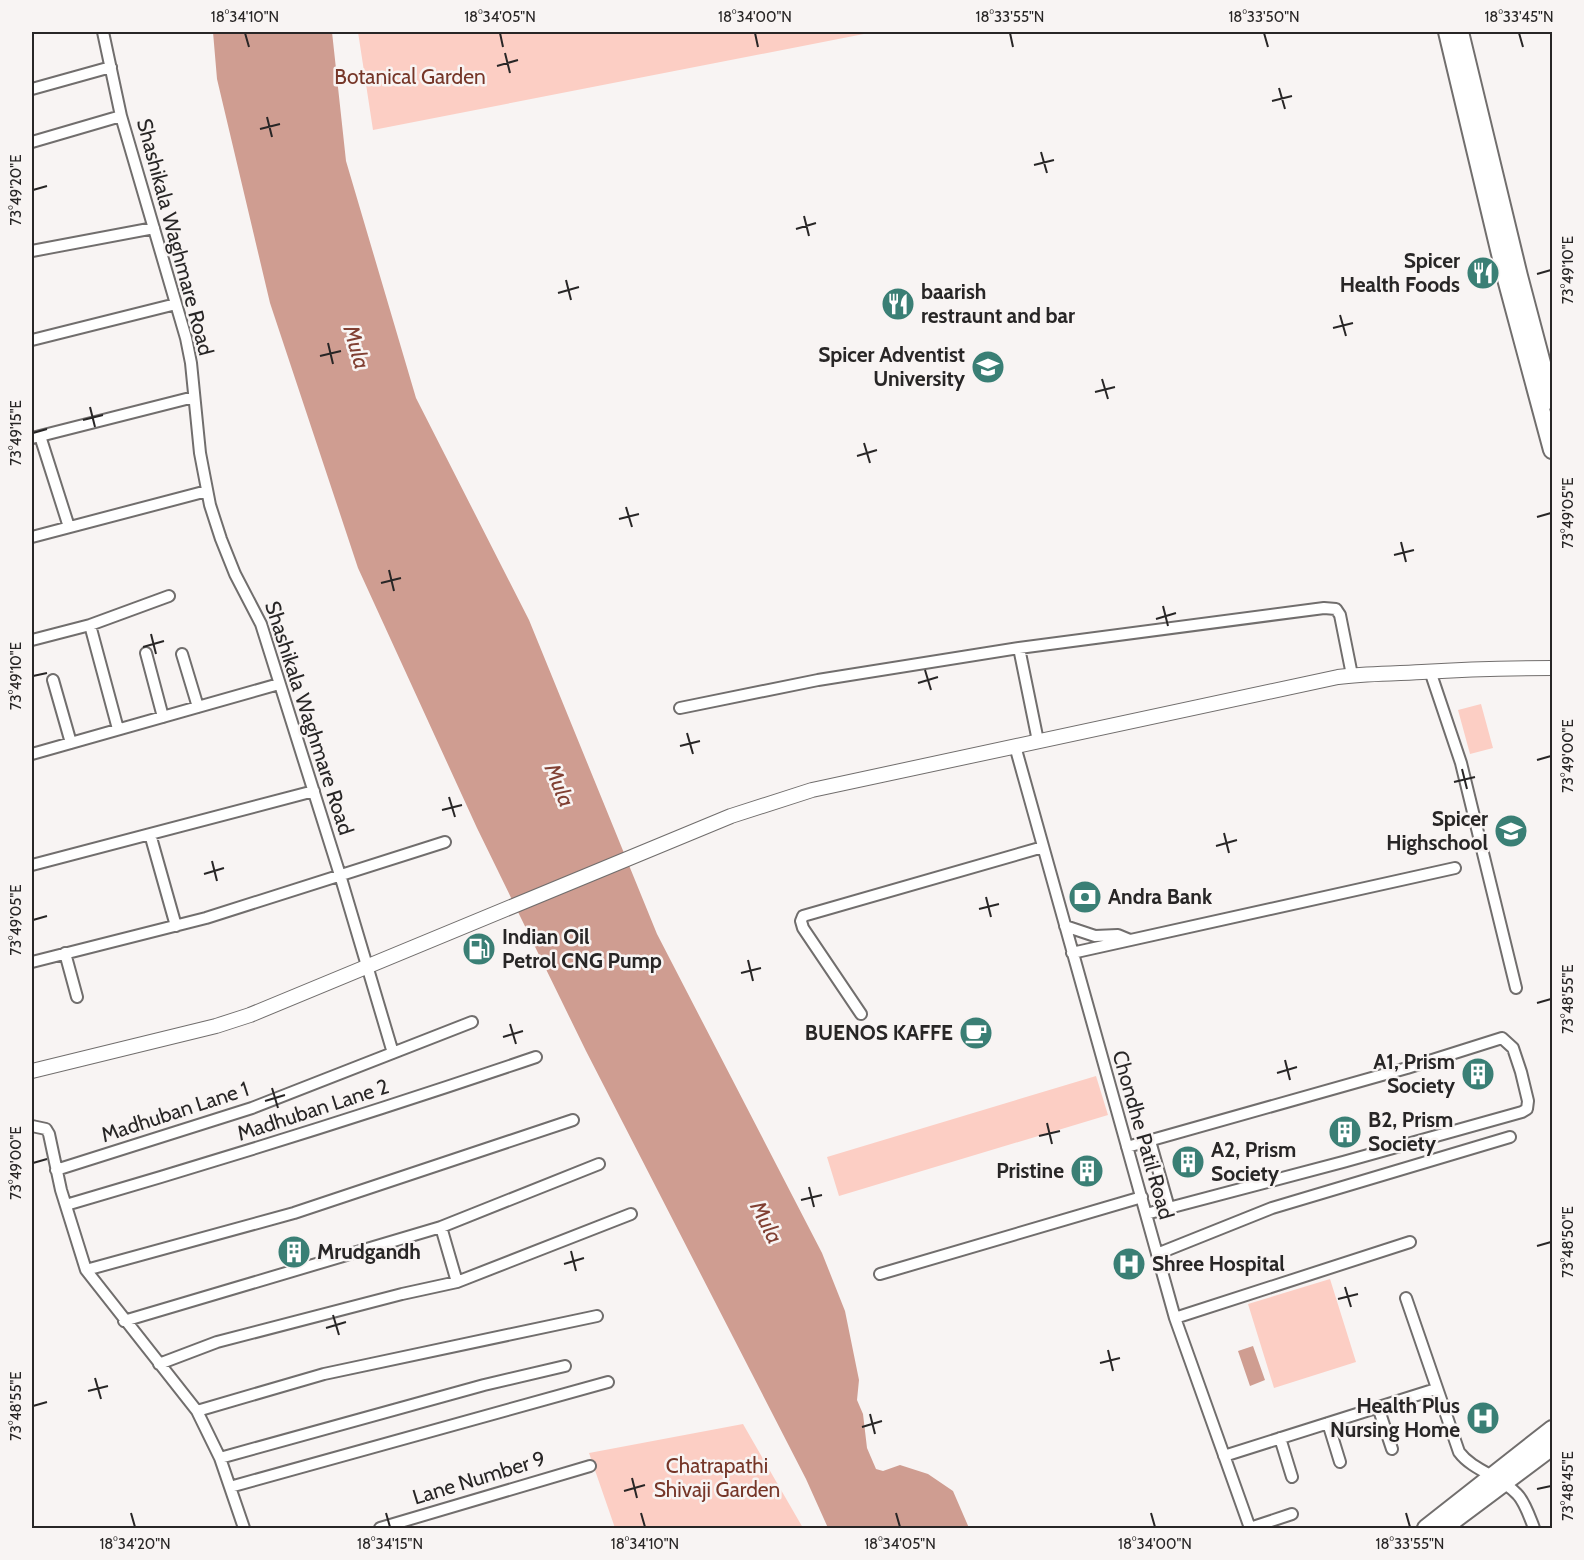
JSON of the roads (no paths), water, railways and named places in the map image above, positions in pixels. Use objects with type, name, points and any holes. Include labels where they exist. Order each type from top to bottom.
[{"type":"main road","points":[[1447,32],[1506,279],[1552,450]]},
{"type":"main road","points":[[1460,32],[1552,401]]},
{"type":"main road","points":[[1443,1528],[1552,1429]]},
{"type":"main road","points":[[1426,1528],[1498,1480],[1552,1448]]},
{"type":"street","name":"Shashikala Waghmare Road","points":[[103,32],[121,116],[188,346],[200,453],[207,491],[221,539],[235,574],[261,624],[393,1053]]},
{"type":"street","points":[[32,89],[111,67]]},
{"type":"street","points":[[32,142],[121,116]]},
{"type":"street","points":[[32,251],[154,228]]},
{"type":"street","points":[[32,340],[176,304]]},
{"type":"street","points":[[69,527],[36,437],[194,398]]},
{"type":"street","points":[[32,537],[207,491]]},
{"type":"street","points":[[32,639],[90,625],[170,596]]},
{"type":"street","points":[[680,708],[818,680],[1019,648],[1324,608],[1336,609],[1340,615],[1352,675]]},
{"type":"street","points":[[90,625],[118,729]]},
{"type":"street","points":[[1019,648],[1038,741]]},
{"type":"street","points":[[146,653],[163,717]]},
{"type":"street","points":[[182,654],[198,707]]},
{"type":"street","points":[[32,1071],[216,1026],[250,1015],[731,816],[792,795],[1352,675],[1490,668],[1552,668]]},
{"type":"street","points":[[1430,671],[1461,763],[1516,988]]},
{"type":"street","points":[[53,680],[70,743]]},
{"type":"street","points":[[32,754],[279,684]]},
{"type":"street","name":"Chondhe Patil Road","points":[[1015,746],[1175,1318],[1250,1528]]},
{"type":"street","points":[[32,865],[314,791]]},
{"type":"street","points":[[150,834],[176,926]]},
{"type":"street","points":[[32,962],[176,926],[445,842]]},
{"type":"street","points":[[861,1014],[803,928],[801,921],[803,916],[1043,847]]},
{"type":"street","points":[[1072,953],[1455,868]]},
{"type":"street","points":[[1065,926],[1095,936],[1118,935],[1130,940]]},
{"type":"street","points":[[65,954],[77,997]]},
{"type":"street","name":"Madhuban Lane 1","points":[[56,1170],[252,1108],[472,1022]]},
{"type":"street","points":[[1126,1147],[1396,1072],[1502,1038],[1513,1048],[1521,1072],[1528,1101],[1527,1109],[1522,1112],[1331,1166],[1146,1214]]},
{"type":"street","name":"Madhuban Lane 2","points":[[66,1205],[258,1149],[536,1057]]},
{"type":"street","points":[[86,1270],[294,1213],[573,1120]]},
{"type":"street","points":[[32,1126],[46,1129],[49,1134],[56,1170],[86,1270],[197,1411],[220,1458],[244,1528]]},
{"type":"street","points":[[1157,1254],[1272,1208],[1510,1137]]},
{"type":"street","points":[[1150,1141],[1169,1208]]},
{"type":"street","points":[[124,1321],[441,1227],[599,1164]]},
{"type":"street","points":[[880,1274],[1142,1197]]},
{"type":"street","points":[[159,1364],[217,1342],[457,1282],[631,1214]]},
{"type":"street","points":[[441,1227],[457,1282]]},
{"type":"street","points":[[1175,1318],[1410,1242]]},
{"type":"street","points":[[1406,1298],[1459,1452],[1466,1461],[1518,1494],[1534,1528]]},
{"type":"street","points":[[197,1411],[324,1374],[597,1316]]},
{"type":"street","points":[[220,1458],[484,1385],[566,1366]]},
{"type":"street","points":[[230,1487],[608,1382]]},
{"type":"street","points":[[1224,1456],[1436,1389]]},
{"type":"street","points":[[1378,1407],[1392,1449]]},
{"type":"street","points":[[1328,1423],[1340,1462]]},
{"type":"street","points":[[1280,1438],[1292,1477]]},
{"type":"street","name":"Lane Number 9","points":[[380,1528],[590,1466]]},
{"type":"street","points":[[1250,1528],[1292,1514]]},
{"type":"water","name":"Mula","points":[[213,32],[332,32],[346,161],[416,398],[529,620],[657,934],[822,1253],[845,1311],[859,1380],[857,1400],[863,1414],[867,1448],[876,1469],[883,1471],[900,1465],[928,1474],[953,1491],[969,1528],[828,1528],[806,1479],[586,1051],[477,828],[358,568],[270,303],[217,79]]},
{"type":"water","points":[[1253,1346],[1265,1380],[1250,1386],[1238,1351]]},
{"type":"place","name":"Spicer Health Foods","points":[[1483,273]]},
{"type":"place","name":"baarish restraunt and bar","points":[[898,304]]},
{"type":"place","name":"Spicer Adventist University","points":[[988,367]]},
{"type":"place","name":"Spicer Highschool","points":[[1511,831]]},
{"type":"place","name":"Andra Bank","points":[[1085,897]]},
{"type":"place","name":"Indian Oil Petrol CNG Pump","points":[[479,949]]},
{"type":"place","name":"BUENOS KAFFE","points":[[976,1033]]},
{"type":"place","name":"A1, Prism Society","points":[[1478,1074]]},
{"type":"place","name":"B2, Prism Society","points":[[1345,1132]]},
{"type":"place","name":"A2, Prism Society","points":[[1188,1162]]},
{"type":"place","name":"Pristine","points":[[1087,1171]]},
{"type":"place","name":"Mrudgandh","points":[[294,1252]]},
{"type":"place","name":"Shree Hospital","points":[[1129,1264]]},
{"type":"place","name":"Health Plus Nursing Home","points":[[1483,1418]]},
{"type":"park label","name":"Botanical Garden","points":[[410,77]]},
{"type":"park label","name":"Chatrapathi Shivaji Garden","points":[[717,1478]]}]
